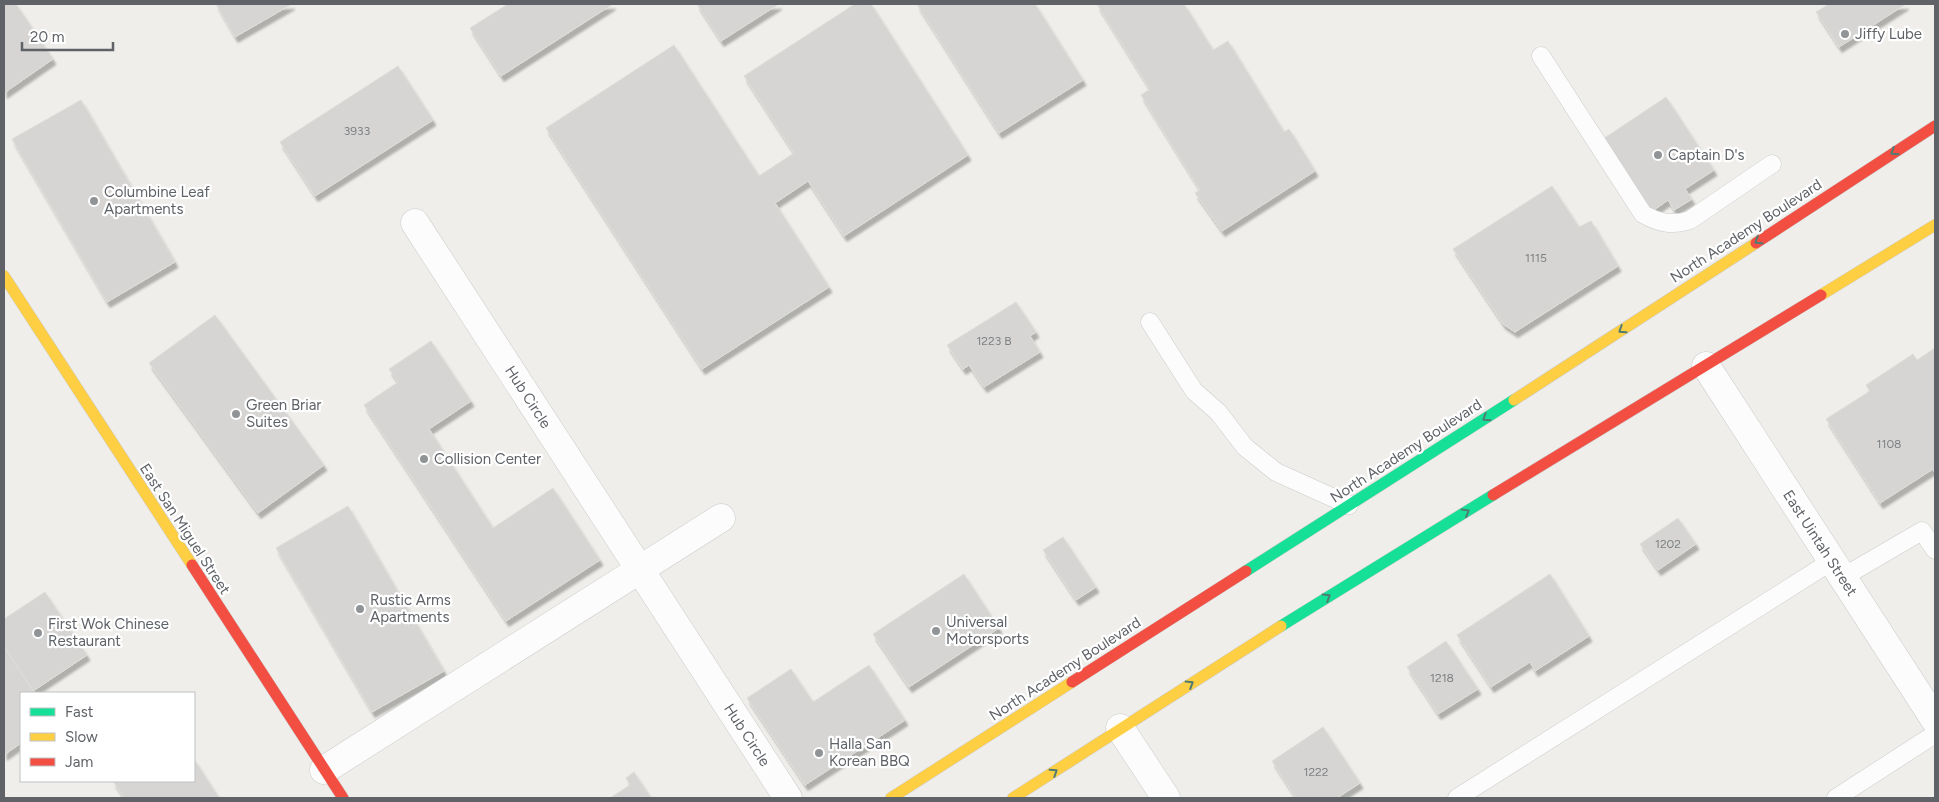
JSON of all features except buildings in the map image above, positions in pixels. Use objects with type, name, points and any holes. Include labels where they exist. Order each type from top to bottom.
[{"type":"main road","name":"North Academy Boulevard","points":[[891,798],[1349,505],[1935,126]]},
{"type":"main road","points":[[1013,798],[1352,581],[1935,225]]},
{"type":"main road","name":"East San Miguel Street","points":[[4,276],[342,798]]},
{"type":"street","name":"Hub Circle","points":[[415,223],[788,798]]},
{"type":"street","name":"East Uintah Street","points":[[1706,366],[1935,720]]},
{"type":"street","points":[[324,770],[721,518]]},
{"type":"street","points":[[1120,728],[1166,798]]},
{"type":"lane","points":[[1541,56],[1643,214],[1657,222],[1676,224],[1690,220],[1772,164]]},
{"type":"lane","points":[[1150,322],[1194,390],[1218,412],[1245,447],[1276,472],[1349,505]]},
{"type":"lane","points":[[1457,798],[1837,569],[1922,531],[1935,550]]},
{"type":"lane","points":[[1836,798],[1935,734]]},
{"type":"traffic: fast","points":[[1246,571],[1514,400]]},
{"type":"traffic: fast","points":[[1281,626],[1493,495]]},
{"type":"traffic: slow","points":[[1821,295],[1935,225]]},
{"type":"traffic: slow","points":[[1514,400],[1756,243]]},
{"type":"traffic: slow","points":[[4,276],[192,565]]},
{"type":"traffic: slow","points":[[1013,798],[1281,626]]},
{"type":"traffic: slow","points":[[891,798],[1072,682]]},
{"type":"traffic: jam","points":[[1756,243],[1935,126]]},
{"type":"traffic: jam","points":[[1493,495],[1821,295]]},
{"type":"traffic: jam","points":[[192,565],[343,798]]},
{"type":"traffic: jam","points":[[1072,682],[1246,571]]},
{"type":"place","name":"Jiffy Lube","points":[[1845,34]]},
{"type":"place","name":"Captain D's","points":[[1658,155]]},
{"type":"place","name":"Columbine Leaf Apartments","points":[[94,201]]},
{"type":"place","name":"Green Briar Suites","points":[[236,414]]},
{"type":"place","name":"Collision Center","points":[[424,459]]},
{"type":"place","name":"Rustic Arms Apartments","points":[[360,609]]},
{"type":"place","name":"Universal Motorsports","points":[[936,631]]},
{"type":"place","name":"First Wok Chinese Restaurant","points":[[38,633]]},
{"type":"place","name":"Halla San Korean BBQ","points":[[819,753]]}]
